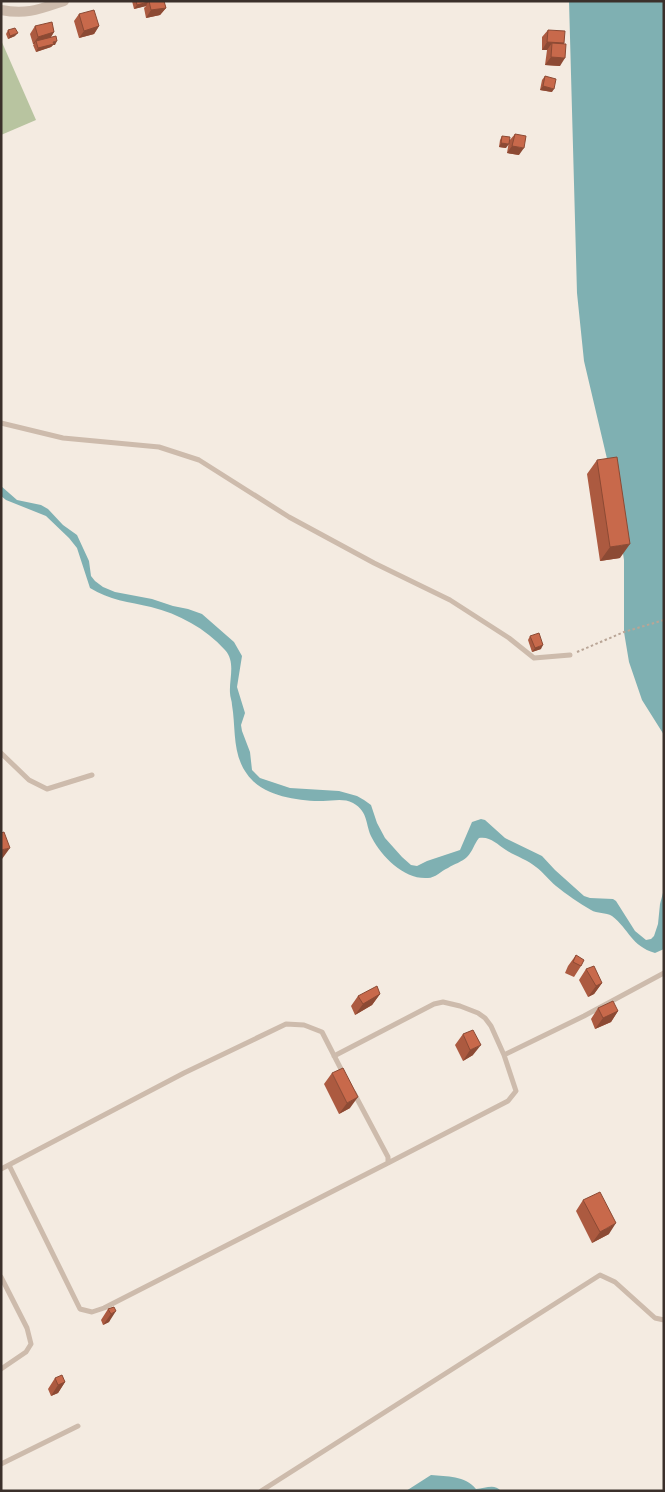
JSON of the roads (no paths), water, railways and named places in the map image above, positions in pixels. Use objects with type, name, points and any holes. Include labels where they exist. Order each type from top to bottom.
[{"type":"street","points":[[1,10],[15,13],[29,12],[64,1]]},
{"type":"lane","points":[[1,423],[63,438],[159,447],[199,460],[289,516],[374,563],[450,600],[509,638],[534,658],[570,655]]},
{"type":"lane","points":[[1,753],[29,780],[47,789],[92,774]]},
{"type":"lane","points":[[504,1054],[584,1016],[664,972]]},
{"type":"lane","points":[[9,1165],[80,1308],[92,1312],[104,1308],[508,1101],[516,1091],[504,1054],[491,1026],[485,1018],[478,1013],[443,1002],[434,1004],[334,1056]]},
{"type":"lane","points":[[1,1169],[184,1073],[286,1024],[304,1025],[322,1032],[348,1081]]},
{"type":"lane","points":[[352,1090],[388,1157],[388,1163]]},
{"type":"lane","points":[[261,1491],[600,1275],[615,1282],[655,1318],[664,1320]]},
{"type":"lane","points":[[1,1277],[27,1328],[31,1344],[26,1352],[1,1369]]},
{"type":"lane","points":[[1,1464],[78,1426]]},
{"type":"water","points":[[569,1],[664,1],[664,735],[642,700],[629,662],[624,632],[624,560],[612,480],[584,361],[577,293]]},
{"type":"water","points":[[1,486],[17,500],[41,505],[48,509],[63,525],[77,535],[89,561],[91,576],[103,587],[115,592],[152,599],[202,614],[234,642],[242,656],[237,687],[245,713],[241,725],[242,731],[250,752],[252,770],[260,778],[290,788],[339,791],[364,800],[371,805],[377,823],[385,838],[411,865],[417,866],[460,850],[472,822],[481,819],[485,820],[505,838],[542,856],[584,896],[613,899],[616,901],[635,931],[646,940],[654,936],[664,889],[664,949],[655,953],[647,950],[635,942],[612,916],[593,911],[556,886],[533,865],[490,839],[479,838],[469,855],[463,860],[433,877],[419,878],[403,871],[388,860],[372,838],[362,810],[353,803],[342,800],[313,801],[292,798],[281,796],[262,788],[247,774],[239,758],[235,741],[230,694],[231,665],[225,650],[209,635],[181,618],[151,607],[112,598],[90,588],[77,548],[69,538],[46,516],[6,500],[1,496]]},
{"type":"water","points":[[431,1475],[461,1479],[472,1484],[476,1489],[495,1487],[501,1491],[406,1491]]}]
